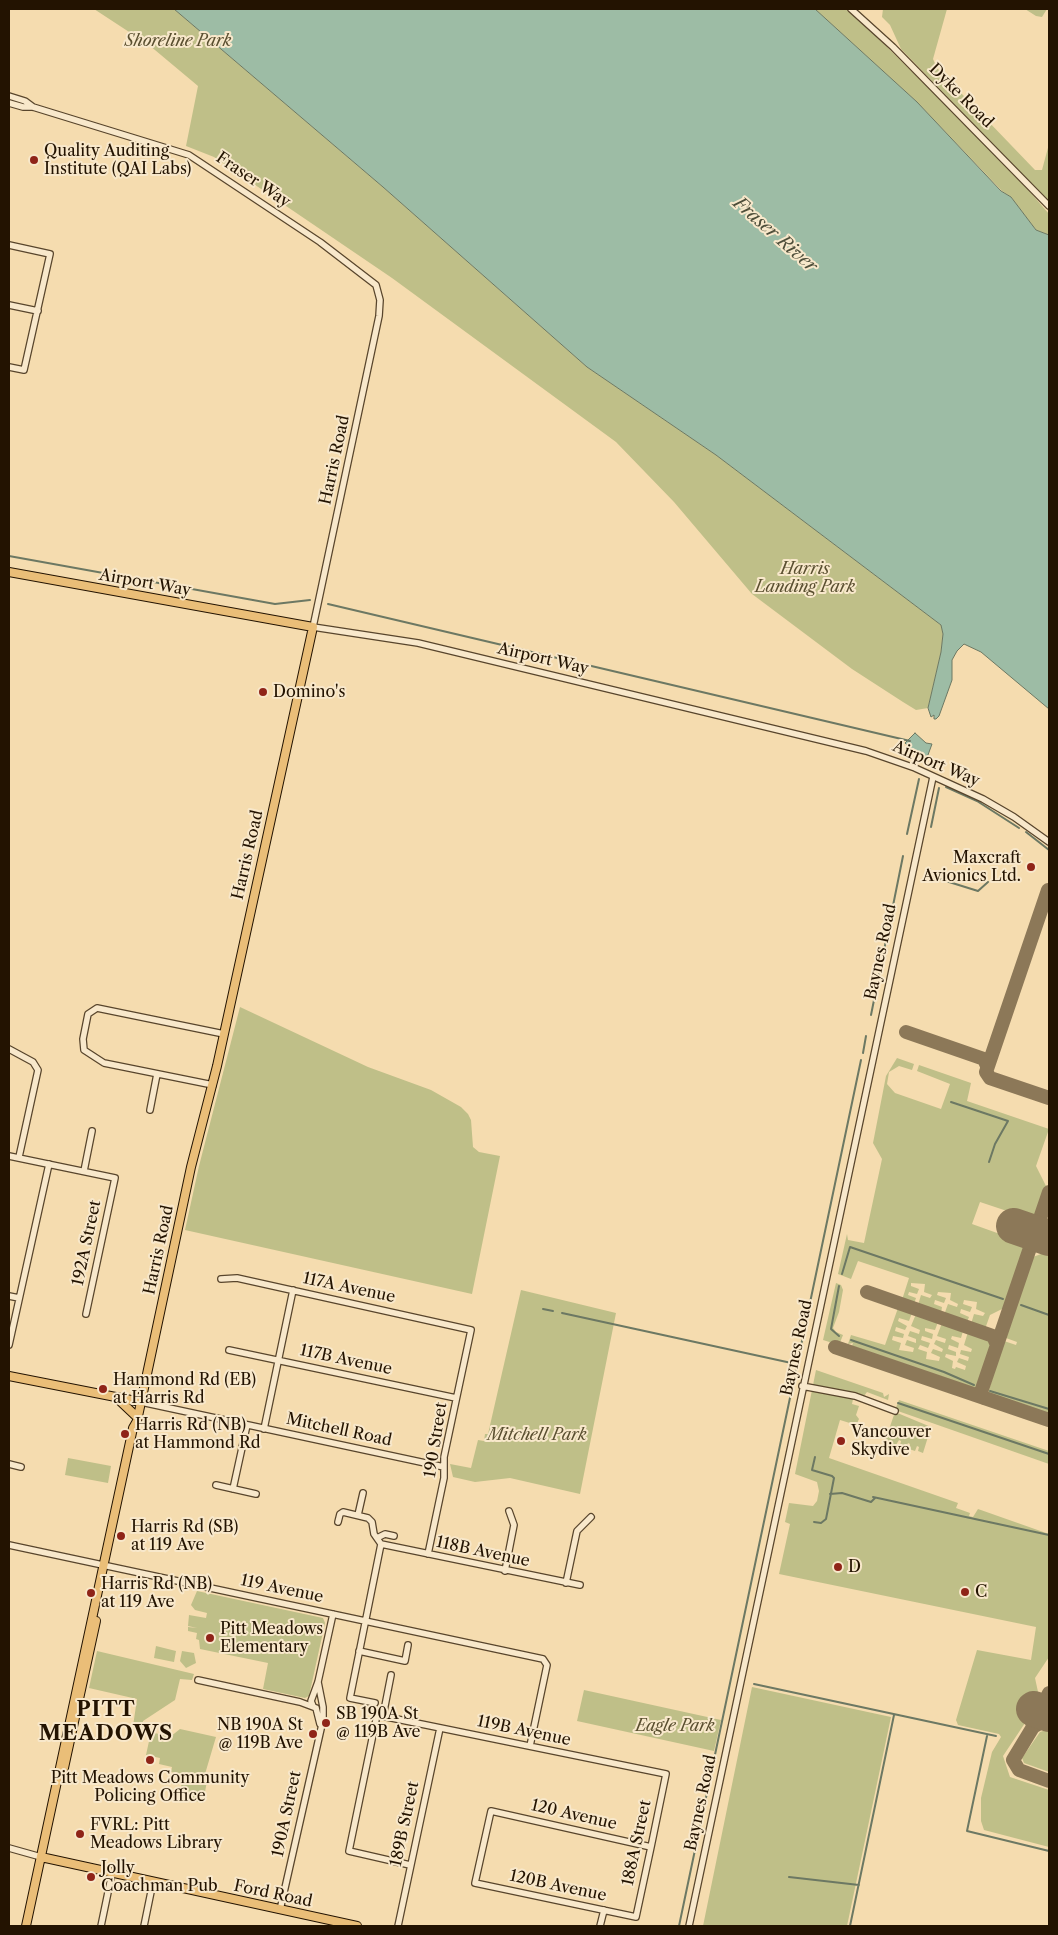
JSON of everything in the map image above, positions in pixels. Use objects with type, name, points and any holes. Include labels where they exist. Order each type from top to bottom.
[{"type":"main road","name":"Airport Way","points":[[9,572],[313,627]]},
{"type":"main road","name":"Harris Road","points":[[31,1926],[56,1794],[138,1429],[137,1419],[191,1166],[213,1085],[313,627]]},
{"type":"main road","points":[[9,1376],[141,1402]]},
{"type":"main road","points":[[112,1396],[127,1406],[137,1419]]},
{"type":"main road","name":"Harris Road","points":[[26,1926],[43,1858]]},
{"type":"main road","name":"Ford Road","points":[[43,1858],[337,1924],[357,1926]]},
{"type":"street","name":"Dyke Road","points":[[851,9],[893,46],[1049,206]]},
{"type":"street","name":"Fraser Way","points":[[9,96],[25,101],[33,107]]},
{"type":"street","name":"Fraser Way","points":[[9,103],[33,107],[181,152],[197,159],[352,265],[371,280],[379,295]]},
{"type":"street","points":[[9,244],[50,254],[24,370],[9,367]]},
{"type":"street","name":"Harris Road","points":[[313,627],[368,370],[380,306],[379,295]]},
{"type":"street","points":[[9,305],[38,311]]},
{"type":"street","name":"Airport Way","points":[[313,627],[418,643],[798,733],[866,751],[933,776],[1006,812],[1049,842]]},
{"type":"street","name":"Baynes Road","points":[[689,1926],[802,1386],[933,776]]},
{"type":"street","points":[[213,1085],[109,1065],[90,1056],[83,1047],[88,1014],[94,1009],[101,1008],[224,1034]]},
{"type":"street","points":[[9,1050],[38,1066],[19,1157]]},
{"type":"street","points":[[150,1110],[158,1074]]},
{"type":"street","points":[[9,1156],[84,1171],[92,1131]]},
{"type":"street","points":[[9,1345],[49,1164]]},
{"type":"street","name":"192A Street","points":[[84,1171],[115,1178],[86,1314]]},
{"type":"street","name":"117A Avenue","points":[[221,1279],[231,1277],[471,1330]]},
{"type":"street","points":[[264,1429],[293,1290]]},
{"type":"street","points":[[9,1296],[19,1298]]},
{"type":"street","name":"190 Street","points":[[428,1554],[444,1478],[444,1466],[456,1398],[471,1330]]},
{"type":"street","name":"117B Avenue","points":[[230,1350],[456,1398]]},
{"type":"street","points":[[802,1386],[855,1396],[895,1411]]},
{"type":"street","name":"Mitchell Road","points":[[141,1402],[444,1466]]},
{"type":"street","points":[[233,1489],[247,1425]]},
{"type":"street","points":[[9,1464],[21,1467]]},
{"type":"street","points":[[216,1485],[256,1494]]},
{"type":"street","points":[[358,1515],[363,1493]]},
{"type":"street","points":[[505,1571],[514,1525],[509,1511]]},
{"type":"street","points":[[338,1522],[340,1514],[343,1512],[368,1518],[372,1522],[376,1538],[381,1544],[350,1698],[375,1703]]},
{"type":"street","points":[[566,1583],[577,1531],[591,1517]]},
{"type":"street","points":[[376,1538],[385,1534],[394,1536]]},
{"type":"street","name":"118B Avenue","points":[[381,1544],[580,1585]]},
{"type":"street","name":"119 Avenue","points":[[9,1545],[543,1659],[547,1665],[530,1746]]},
{"type":"street","name":"190A Street","points":[[320,1724],[313,1703],[333,1614]]},
{"type":"street","points":[[359,1651],[405,1661],[408,1645]]},
{"type":"street","points":[[391,1675],[349,1851],[410,1865]]},
{"type":"street","points":[[198,1680],[300,1702],[313,1703],[321,1701]]},
{"type":"street","name":"190A Street","points":[[280,1910],[320,1724],[324,1715],[318,1682]]},
{"type":"street","points":[[313,1703],[321,1701]]},
{"type":"street","name":"119B Avenue","points":[[380,1716],[666,1774]]},
{"type":"street","name":"189B Street","points":[[398,1926],[440,1728]]},
{"type":"street","name":"188A Street","points":[[636,1917],[666,1774]]},
{"type":"street","name":"120 Avenue","points":[[475,1883],[492,1811],[651,1847]]},
{"type":"street","name":"Ford Road","points":[[9,1848],[43,1858]]},
{"type":"street","points":[[101,1926],[112,1873]]},
{"type":"street","points":[[144,1926],[153,1882]]},
{"type":"street","name":"120B Avenue","points":[[475,1883],[636,1917]]},
{"type":"street","points":[[600,1926],[604,1910]]},
{"type":"green space","name":"Harris Landing Park","points":[[94,9],[174,9],[383,187],[587,367],[716,455],[941,625],[943,634],[941,652],[928,708],[916,710],[852,669],[752,594],[674,502],[616,442],[392,278],[214,157],[186,146],[198,86],[149,45]]},
{"type":"green space","points":[[815,9],[846,9],[872,32],[1013,172],[1049,214],[1049,235],[1036,230],[1011,197],[1002,191],[917,102]]},
{"type":"green space","points":[[883,9],[947,9],[933,59],[937,68],[1035,170],[1042,170],[1049,144],[1049,202],[901,49],[890,25],[882,17]]},
{"type":"green space","points":[[1025,9],[1047,9],[1042,17],[1036,16]]},
{"type":"green space","points":[[240,1007],[368,1067],[431,1090],[461,1107],[468,1114],[471,1120],[473,1147],[479,1152],[500,1156],[472,1294],[185,1230],[199,1166]]},
{"type":"green space","points":[[897,1058],[914,1064],[912,1070],[899,1066],[889,1072],[887,1084],[895,1093],[941,1109],[950,1084],[917,1071],[919,1065],[971,1083],[967,1101],[1049,1129],[1036,1166],[1046,1186],[1034,1220],[980,1202],[972,1224],[1025,1243],[1004,1308],[990,1315],[985,1329],[971,1324],[974,1314],[983,1316],[985,1313],[976,1309],[977,1302],[964,1300],[963,1304],[972,1307],[970,1312],[961,1309],[960,1313],[969,1317],[967,1322],[944,1315],[948,1304],[957,1307],[958,1304],[950,1300],[951,1293],[938,1292],[937,1295],[946,1298],[944,1303],[935,1300],[934,1304],[942,1307],[941,1313],[918,1305],[921,1295],[930,1298],[932,1295],[924,1292],[925,1284],[911,1283],[911,1286],[919,1289],[917,1294],[909,1292],[908,1295],[916,1298],[914,1304],[902,1300],[909,1278],[858,1261],[851,1279],[838,1274],[847,1234],[848,1240],[864,1243],[882,1159],[873,1143],[886,1076]]},
{"type":"green space","points":[[1049,1251],[1049,1414],[988,1393],[1004,1341],[1016,1345],[1017,1342],[1006,1338],[1033,1257]]},
{"type":"green space","points":[[836,1283],[841,1285],[843,1290],[839,1312],[833,1328],[836,1332],[843,1335],[839,1345],[823,1340]]},
{"type":"green space","name":"Mitchell Park","points":[[521,1290],[616,1313],[580,1494],[510,1478],[475,1482],[453,1477],[450,1464],[471,1468],[478,1440],[484,1441],[485,1434],[488,1434]]},
{"type":"green space","points":[[898,1308],[912,1313],[909,1321],[899,1318],[898,1321],[907,1326],[905,1330],[896,1327],[895,1331],[904,1334],[903,1338],[893,1336],[892,1340],[901,1343],[899,1350],[913,1352],[914,1348],[905,1345],[907,1340],[916,1343],[916,1339],[908,1336],[910,1331],[919,1334],[920,1330],[911,1326],[916,1314],[938,1322],[935,1330],[925,1328],[925,1331],[933,1334],[932,1339],[922,1336],[921,1340],[930,1343],[928,1348],[920,1345],[918,1349],[927,1352],[926,1359],[939,1361],[940,1357],[931,1353],[933,1349],[942,1352],[943,1349],[934,1344],[936,1340],[945,1343],[946,1339],[937,1336],[942,1323],[963,1331],[961,1338],[952,1336],[951,1339],[959,1343],[958,1348],[949,1345],[948,1349],[956,1352],[956,1356],[946,1354],[945,1357],[953,1361],[952,1368],[955,1369],[956,1367],[965,1370],[966,1366],[957,1362],[959,1358],[968,1361],[969,1357],[960,1354],[961,1350],[971,1352],[972,1349],[964,1345],[968,1332],[992,1340],[975,1388],[852,1346],[853,1343],[848,1344],[851,1335],[885,1345]]},
{"type":"green space","points":[[816,1370],[883,1393],[884,1397],[889,1394],[888,1400],[867,1392],[864,1396],[813,1385]]},
{"type":"green space","points":[[812,1390],[853,1399],[852,1404],[859,1406],[856,1415],[859,1419],[854,1430],[852,1429],[853,1424],[840,1420],[829,1458],[958,1503],[956,1508],[970,1513],[969,1516],[973,1517],[978,1509],[1049,1534],[1049,1657],[1035,1678],[1040,1701],[1034,1700],[1029,1717],[1003,1756],[1010,1777],[1049,1790],[1049,1847],[984,1830],[981,1821],[981,1798],[992,1752],[1001,1737],[999,1734],[958,1725],[956,1720],[977,1650],[1031,1660],[1036,1627],[779,1574],[790,1524],[785,1522],[789,1503],[813,1506],[817,1501],[819,1491],[817,1482],[795,1474]]},
{"type":"green space","points":[[899,1400],[1049,1451],[1049,1464],[895,1410]]},
{"type":"green space","points":[[895,1412],[931,1427],[923,1453],[918,1451],[919,1447],[917,1446],[915,1451],[909,1449],[910,1444],[908,1443],[906,1448],[900,1446],[901,1441],[899,1440],[896,1445],[885,1441]]},
{"type":"green space","points":[[68,1458],[111,1466],[108,1483],[65,1475]]},
{"type":"green space","points":[[197,1591],[323,1618],[325,1623],[309,1696],[305,1698],[263,1689],[268,1663],[200,1649],[199,1640],[196,1639],[197,1633],[188,1631],[188,1627],[197,1628],[188,1626],[189,1615],[206,1618],[207,1613],[195,1610],[191,1605]]},
{"type":"green space","points":[[156,1646],[176,1651],[174,1662],[154,1658]]},
{"type":"green space","points":[[97,1651],[194,1674],[192,1680],[180,1679],[175,1700],[143,1721],[142,1728],[133,1726],[137,1699],[89,1688]]},
{"type":"green space","points":[[182,1651],[194,1653],[196,1663],[186,1668],[180,1661]]},
{"type":"green space","points":[[752,1687],[891,1717],[847,1926],[703,1926]]},
{"type":"green space","name":"Eagle Park","points":[[584,1690],[721,1720],[714,1751],[577,1721]]},
{"type":"green space","points":[[180,1729],[216,1737],[205,1774],[198,1772],[196,1778],[171,1772],[172,1767],[159,1764],[160,1758],[146,1755],[151,1732],[170,1737]]},
{"type":"green space","points":[[1049,1729],[1049,1772],[1024,1763],[1022,1758],[1040,1732]]},
{"type":"green space","points":[[183,1776],[207,1781],[203,1803],[179,1798]]},
{"type":"water","name":"Fraser River","points":[[174,9],[815,9],[917,102],[1001,191],[1011,197],[1036,230],[1049,235],[1049,709],[981,652],[964,644],[952,660],[952,680],[939,716],[936,719],[934,719],[934,715],[931,717],[928,708],[941,652],[943,634],[941,625],[716,455],[587,367],[383,187]]},
{"type":"water","points":[[915,733],[926,743],[932,744],[925,763],[905,743]]},
{"type":"waterway","points":[[9,556],[275,604],[310,600]]},
{"type":"waterway","points":[[328,604],[910,741]]},
{"type":"waterway","points":[[907,834],[919,779]]},
{"type":"waterway","points":[[946,787],[977,801],[1019,828]]},
{"type":"waterway","points":[[931,827],[939,788]]},
{"type":"waterway","points":[[1026,832],[1049,850]]},
{"type":"waterway","points":[[871,1015],[903,856]]},
{"type":"waterway","points":[[930,869],[930,875],[933,877],[978,891],[988,882]]},
{"type":"waterway","points":[[863,1053],[866,1036]]},
{"type":"waterway","points":[[679,1926],[861,1060]]},
{"type":"waterway","points":[[951,1102],[1008,1121],[995,1144],[989,1162]]},
{"type":"waterway","points":[[842,1274],[850,1247],[1003,1299]]},
{"type":"waterway","points":[[839,1286],[831,1329],[839,1336]]},
{"type":"waterway","points":[[1021,1305],[1049,1315]]},
{"type":"waterway","points":[[543,1309],[553,1311]]},
{"type":"waterway","points":[[562,1313],[796,1364]]},
{"type":"waterway","points":[[851,1340],[944,1372],[974,1385]]},
{"type":"waterway","points":[[990,1391],[1049,1409]]},
{"type":"waterway","points":[[898,1403],[1049,1454]]},
{"type":"waterway","points":[[814,1522],[821,1523],[826,1519],[834,1478],[812,1470],[815,1457]]},
{"type":"waterway","points":[[830,1494],[842,1493],[871,1502],[875,1498]]},
{"type":"waterway","points":[[873,1497],[1049,1535]]},
{"type":"waterway","points":[[754,1684],[996,1736]]},
{"type":"waterway","points":[[850,1926],[894,1715]]},
{"type":"waterway","points":[[987,1736],[967,1831],[1049,1851]]},
{"type":"waterway","points":[[789,1877],[859,1885]]},
{"type":"taxiway","points":[[1048,890],[986,1072],[990,1078],[1049,1098]]},
{"type":"taxiway","points":[[906,1032],[984,1059],[987,1066]]},
{"type":"taxiway","points":[[984,1398],[981,1392],[1049,1192]]},
{"type":"taxiway","points":[[867,1292],[993,1336],[997,1345]]},
{"type":"taxiway","points":[[835,1347],[1049,1420]]},
{"type":"taxiway","points":[[1032,1728],[1049,1693]]},
{"type":"taxiway","points":[[1049,1718],[1033,1727],[1013,1760],[1019,1770],[1049,1781]]},
{"type":"runway","points":[[1014,1226],[1049,1238]]},
{"type":"runway","points":[[1034,1709],[1049,1714]]},
{"type":"place","name":"Quality Auditing Institute (QAI Labs)","points":[[34,160]]},
{"type":"place","name":"Domino's","points":[[263,692]]},
{"type":"place","name":"Maxcraft Avionics Ltd.","points":[[1031,867]]},
{"type":"place","name":"Hammond Rd (EB) at Harris Rd","points":[[103,1389]]},
{"type":"place","name":"Harris Rd (NB) at Hammond Rd","points":[[125,1434]]},
{"type":"place","name":"Vancouver Skydive","points":[[841,1441]]},
{"type":"place","name":"Harris Rd (SB) at 119 Ave","points":[[121,1536]]},
{"type":"place","name":"D","points":[[838,1567]]},
{"type":"place","name":"C","points":[[965,1592]]},
{"type":"place","name":"Harris Rd (NB) at 119 Ave","points":[[91,1593]]},
{"type":"place","name":"Pitt Meadows Elementary","points":[[210,1638]]},
{"type":"place","name":"SB 190A St @ 119B Ave","points":[[326,1723]]},
{"type":"place","name":"NB 190A St @ 119B Ave","points":[[313,1734]]},
{"type":"place","name":"Pitt Meadows Community Policing Office","points":[[150,1760]]},
{"type":"place","name":"FVRL: Pitt Meadows Library","points":[[80,1834]]},
{"type":"place","name":"Jolly Coachman Pub","points":[[91,1877]]},
{"type":"district","name":"PITT MEADOWS","points":[[106,1722]]},
{"type":"park label","name":"Shoreline Park","points":[[178,41]]}]
